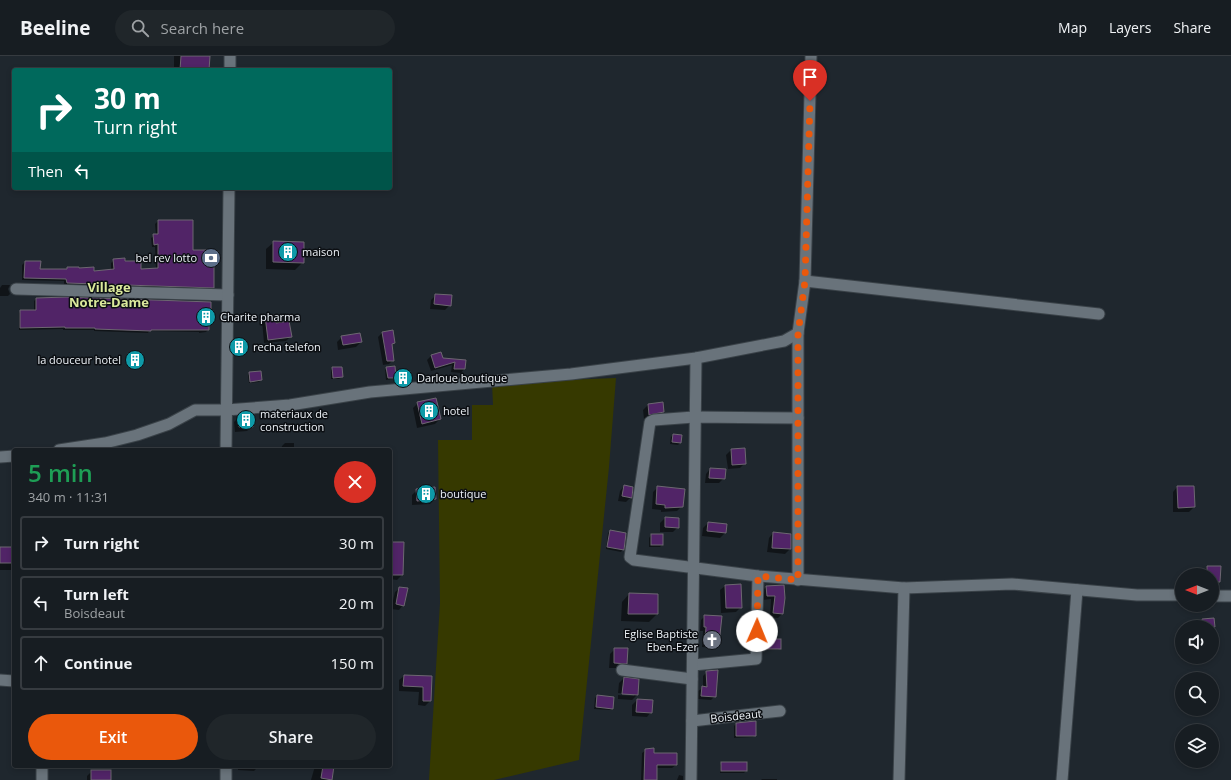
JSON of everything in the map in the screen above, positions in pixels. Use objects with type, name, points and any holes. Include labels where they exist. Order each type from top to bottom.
[{"type":"street","points":[[230,56],[230,68]]},
{"type":"street","points":[[798,580],[798,334],[805,281],[811,56]]},
{"type":"street","points":[[226,448],[235,409],[228,295],[229,190]]},
{"type":"street","points":[[805,281],[1099,314]]},
{"type":"street","points":[[16,289],[228,295]]},
{"type":"street","points":[[72,448],[105,443],[137,435],[169,424],[195,410],[290,405],[370,392],[572,374],[696,358],[784,341],[798,334]]},
{"type":"street","points":[[691,780],[694,417],[696,358]]},
{"type":"street","points":[[798,418],[694,417],[654,420],[650,422],[630,557],[634,560],[758,576],[904,588],[1012,584],[1138,595],[1175,595]]},
{"type":"street","points":[[0,457],[12,456]]},
{"type":"street","points":[[693,664],[756,658],[758,576]]},
{"type":"street","points":[[899,780],[904,588]]},
{"type":"street","points":[[1062,780],[1077,590]]},
{"type":"street","points":[[1219,596],[1231,596]]},
{"type":"street","points":[[622,670],[692,679]]},
{"type":"street","points":[[0,680],[12,681]]},
{"type":"street","name":"Boisdeaut","points":[[692,721],[780,711]]},
{"type":"street","points":[[42,768],[42,780]]},
{"type":"street","points":[[226,768],[226,780]]},
{"type":"shaded area","points":[[616,378],[609,467],[579,760],[494,780],[429,780],[440,603],[438,440],[472,440],[472,405],[493,405],[492,383]]},
{"type":"building","points":[[181,56],[210,56],[209,68],[180,68]]},
{"type":"building","points":[[158,220],[193,220],[193,250],[214,250],[214,288],[67,283],[66,279],[24,278],[25,261],[41,261],[40,269],[94,267],[94,271],[114,269],[113,259],[125,258],[125,261],[141,261],[141,269],[158,268],[158,244],[154,245],[153,234],[158,234]]},
{"type":"building","name":"maison","points":[[273,241],[304,242],[304,263],[273,262]]},
{"type":"building","points":[[435,294],[452,295],[451,306],[434,304]]},
{"type":"building","points":[[67,297],[211,302],[211,322],[209,322],[209,330],[151,331],[65,327],[20,328],[20,310],[36,310],[36,298]]},
{"type":"building","points":[[275,315],[276,323],[289,321],[292,337],[268,340],[265,316]]},
{"type":"building","points":[[393,330],[395,343],[392,344],[394,361],[387,361],[382,332]]},
{"type":"building","points":[[360,333],[362,342],[343,345],[341,336]]},
{"type":"building","points":[[441,352],[443,358],[466,360],[465,369],[454,369],[455,362],[435,368],[431,355]]},
{"type":"building","points":[[395,366],[396,378],[388,378],[386,367]]},
{"type":"building","points":[[332,367],[342,367],[343,377],[333,378]]},
{"type":"building","points":[[261,371],[262,380],[250,382],[249,372]]},
{"type":"building","name":"hotel","points":[[436,398],[441,419],[422,424],[417,402]]},
{"type":"building","points":[[663,402],[664,412],[649,415],[648,404]]},
{"type":"building","name":"materiaux de construction","points":[[253,415],[253,427],[239,427],[239,416]]},
{"type":"building","points":[[673,434],[682,435],[681,443],[672,442]]},
{"type":"building","points":[[745,448],[746,464],[732,465],[731,449]]},
{"type":"building","points":[[710,468],[726,469],[725,479],[709,478]]},
{"type":"building","points":[[624,485],[633,487],[632,498],[622,496]]},
{"type":"building","points":[[657,486],[685,489],[683,507],[665,508],[665,505],[656,504]]},
{"type":"building","points":[[1177,486],[1194,486],[1195,507],[1178,508]]},
{"type":"building","name":"boutique","points":[[435,487],[436,499],[417,501],[416,489]]},
{"type":"building","points":[[665,517],[679,518],[679,528],[665,527]]},
{"type":"building","points":[[708,522],[727,524],[726,533],[707,531]]},
{"type":"building","points":[[610,530],[626,533],[624,550],[607,547]]},
{"type":"building","points":[[773,532],[791,534],[791,549],[772,548]]},
{"type":"building","points":[[651,534],[663,534],[663,545],[651,545]]},
{"type":"building","points":[[392,542],[404,542],[403,575],[392,575]]},
{"type":"building","points":[[0,547],[12,547],[12,563],[0,563]]},
{"type":"building","points":[[1207,566],[1221,566],[1220,582],[1219,568],[1207,568]]},
{"type":"building","points":[[741,584],[742,608],[726,608],[725,585]]},
{"type":"building","points":[[784,585],[785,598],[783,614],[773,613],[775,596],[767,596],[766,586]]},
{"type":"building","points":[[399,587],[408,588],[404,606],[396,604]]},
{"type":"building","points":[[629,593],[658,594],[658,614],[628,614]]},
{"type":"building","points":[[704,615],[722,616],[719,644],[705,643],[706,627],[704,627]]},
{"type":"building","points":[[1214,618],[1214,620],[1202,620]]},
{"type":"building","points":[[763,639],[781,639],[781,649],[763,649]]},
{"type":"building","points":[[614,648],[628,648],[627,664],[614,663]]},
{"type":"building","points":[[718,670],[716,697],[701,696],[702,686],[707,687],[706,671]]},
{"type":"building","points":[[404,675],[432,676],[431,701],[423,701],[423,687],[403,686]]},
{"type":"building","points":[[624,677],[639,679],[638,695],[622,694]]},
{"type":"building","points":[[597,695],[614,697],[613,709],[596,707]]},
{"type":"building","points":[[637,699],[653,700],[652,713],[636,712]]},
{"type":"building","points":[[756,721],[756,736],[736,736],[736,723]]},
{"type":"building","points":[[654,748],[654,753],[677,753],[677,765],[657,765],[657,780],[644,780],[645,749]]},
{"type":"building","points":[[721,762],[747,762],[747,771],[721,771]]},
{"type":"building","points":[[323,768],[334,768],[332,780],[321,778]]},
{"type":"building","points":[[91,770],[111,770],[111,780],[91,780]]},
{"type":"place","name":"maison","points":[[288,252]]},
{"type":"place","name":"bel rev lotto","points":[[211,258]]},
{"type":"place","name":"Charite pharma","points":[[206,317]]},
{"type":"place","name":"recha telefon","points":[[239,347]]},
{"type":"place","name":"la douceur hotel","points":[[135,360]]},
{"type":"place","name":"Darloue boutique","points":[[403,378]]},
{"type":"place","name":"hotel","points":[[429,411]]},
{"type":"place","name":"materiaux de construction","points":[[246,420]]},
{"type":"place","name":"boutique","points":[[426,494]]},
{"type":"place","name":"Eglise Baptiste Eben-Ezer","points":[[712,640]]},
{"type":"district","name":"Village Notre-Dame","points":[[109,294]]},
{"type":"route","points":[[757,631],[758,576],[798,580],[798,334],[805,281],[810,101]]}]
